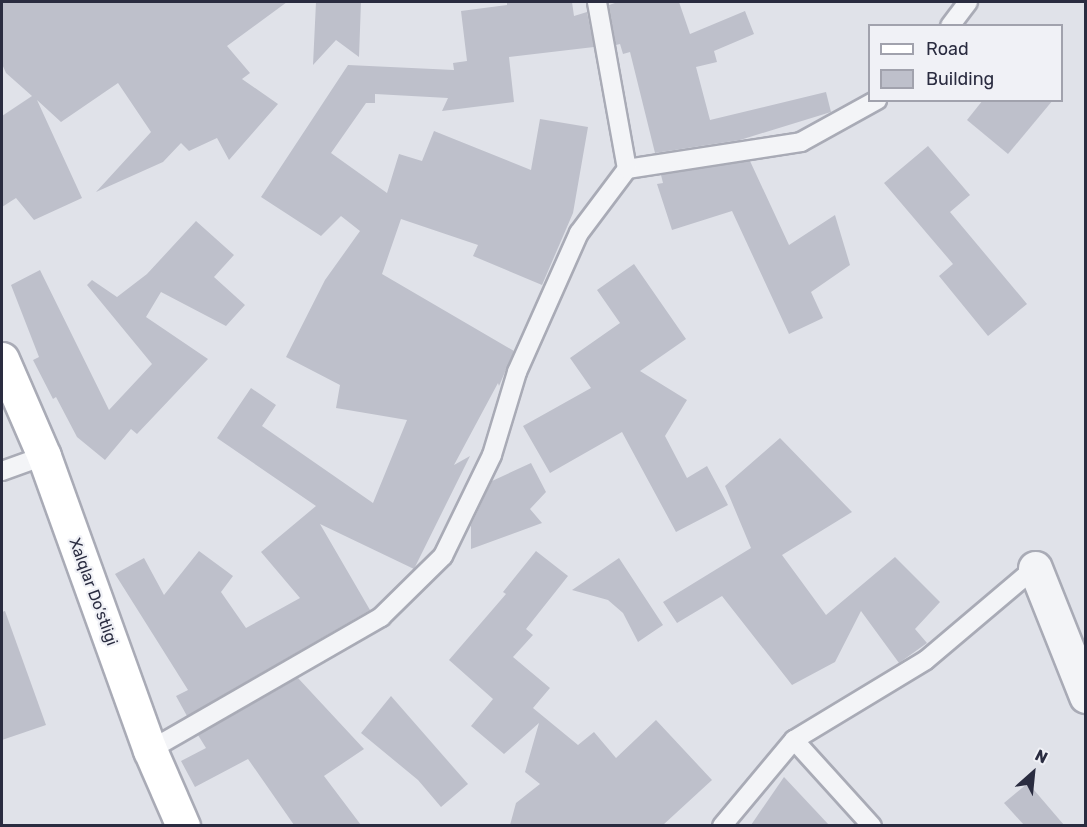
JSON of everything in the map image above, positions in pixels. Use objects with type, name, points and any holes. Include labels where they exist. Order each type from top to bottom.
[{"type":"main road","name":"Xalqlar Do’stligi","points":[[2,359],[44,456],[150,750],[183,825]]},
{"type":"street","points":[[1035,568],[1086,696]]},
{"type":"lane","points":[[597,2],[627,169]]},
{"type":"lane","points":[[952,24],[968,2]]},
{"type":"lane","points":[[150,750],[381,617],[443,556],[492,455],[517,372],[579,233],[627,169],[801,142],[873,102]]},
{"type":"lane","points":[[2,471],[44,456]]},
{"type":"lane","points":[[722,825],[794,740],[926,660],[1035,568]]},
{"type":"lane","points":[[794,740],[872,825]]},
{"type":"building","points":[[2,2],[287,2],[227,46],[250,73],[242,79],[278,104],[229,160],[217,138],[189,151],[181,143],[163,162],[96,192],[151,132],[118,83],[61,122],[37,100],[82,198],[34,220],[16,198],[2,207],[2,116],[32,96],[6,73],[2,64]]},
{"type":"building","points":[[316,2],[361,2],[359,57],[336,40],[313,65]]},
{"type":"building","points":[[507,2],[572,2],[574,16],[587,12],[594,47],[509,57],[514,102],[442,111],[448,98],[375,94],[375,103],[366,103],[331,153],[387,193],[399,154],[422,161],[434,131],[531,170],[540,119],[588,127],[573,213],[542,285],[473,256],[478,245],[401,219],[382,274],[514,351],[499,386],[498,383],[454,465],[470,456],[414,569],[320,524],[370,610],[187,716],[176,696],[188,690],[115,574],[144,558],[164,595],[199,551],[233,576],[221,592],[246,628],[300,598],[261,552],[316,506],[217,438],[251,388],[276,405],[262,426],[373,503],[407,420],[336,408],[340,385],[286,357],[325,280],[360,231],[341,216],[321,236],[261,197],[348,65],[454,70],[453,63],[467,61],[461,11],[507,5]]},
{"type":"building","points":[[618,2],[679,2],[690,34],[745,11],[754,34],[714,51],[717,62],[696,67],[710,120],[826,92],[831,112],[740,140],[655,153],[630,52],[623,54],[620,44],[616,45],[609,5]]},
{"type":"building","points":[[981,102],[1051,102],[1008,154],[967,120]]},
{"type":"building","points":[[928,146],[970,195],[950,212],[1027,304],[988,336],[939,276],[953,264],[884,183]]},
{"type":"building","points":[[750,161],[789,245],[835,215],[850,265],[811,292],[823,318],[789,334],[732,211],[672,230],[657,184],[663,183],[661,175]]},
{"type":"building","points":[[196,221],[234,255],[214,277],[245,305],[226,326],[161,292],[146,317],[208,359],[137,434],[131,429],[105,460],[77,437],[56,397],[53,399],[33,360],[39,357],[11,285],[40,270],[109,410],[152,364],[87,285],[92,280],[117,297],[147,274]]},
{"type":"building","points":[[634,264],[686,339],[640,371],[687,400],[665,436],[687,478],[707,466],[728,505],[676,532],[622,432],[550,473],[523,426],[591,388],[570,358],[620,323],[597,290]]},
{"type":"building","points":[[780,438],[852,512],[782,555],[826,615],[895,557],[940,602],[915,629],[927,643],[899,663],[861,611],[835,662],[792,685],[722,596],[677,623],[663,602],[751,548],[725,486]]},
{"type":"building","points":[[531,463],[546,492],[530,509],[542,523],[471,549],[471,525],[492,481]]},
{"type":"building","points":[[536,551],[568,576],[526,629],[533,635],[513,657],[550,688],[533,708],[578,745],[594,732],[616,758],[656,720],[712,780],[663,825],[510,825],[516,803],[540,784],[525,772],[539,723],[504,754],[471,726],[493,699],[449,660],[506,594],[503,592]]},
{"type":"building","points":[[619,558],[663,625],[638,642],[623,613],[608,600],[572,590]]},
{"type":"building","points":[[5,611],[46,725],[2,740],[2,612]]},
{"type":"building","points":[[298,678],[364,749],[324,776],[361,825],[294,825],[248,759],[195,787],[181,761],[206,748],[198,735]]},
{"type":"building","points":[[391,696],[468,784],[441,807],[418,780],[361,733]]},
{"type":"building","points":[[784,777],[829,825],[751,825]]},
{"type":"building","points":[[1028,783],[1064,825],[1024,825],[1004,803]]}]
